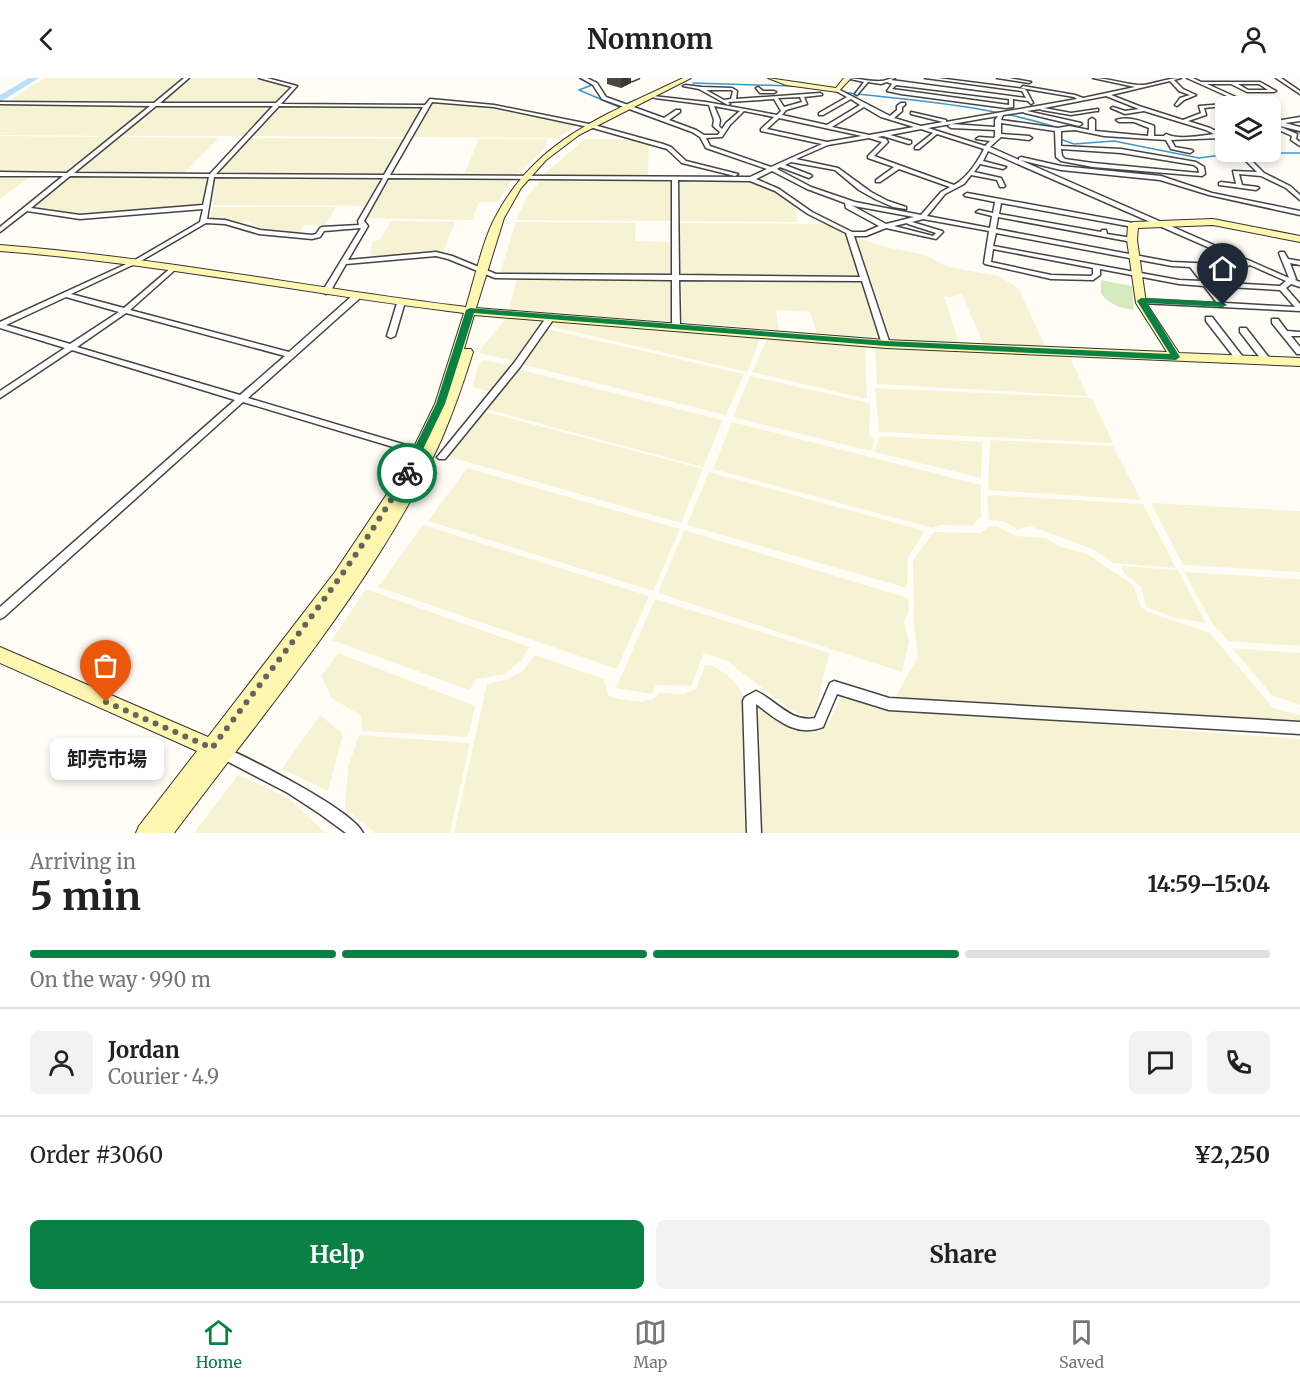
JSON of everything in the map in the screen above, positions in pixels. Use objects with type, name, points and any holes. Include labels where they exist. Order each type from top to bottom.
[{"type":"street","points":[[0,230],[187,78]]},
{"type":"street","points":[[204,221],[212,175],[295,85],[261,78]]},
{"type":"street","points":[[624,78],[632,80],[636,78]]},
{"type":"street","points":[[771,78],[780,82],[838,90],[891,118],[987,148],[1300,285]]},
{"type":"street","points":[[838,90],[848,78],[884,83],[893,81],[1030,100]]},
{"type":"street","points":[[927,78],[992,81],[1023,89],[1075,96],[1082,100]]},
{"type":"street","points":[[999,78],[1029,82]]},
{"type":"street","points":[[1023,89],[1034,78]]},
{"type":"street","points":[[1095,78],[1142,86]]},
{"type":"street","points":[[1119,82],[1132,78]]},
{"type":"street","points":[[1189,78],[1229,96]]},
{"type":"street","points":[[1278,78],[1300,93]]},
{"type":"street","points":[[588,79],[595,84],[603,98],[694,131],[703,137],[708,147],[771,169],[809,188],[848,203],[925,215],[992,230],[1192,265],[1239,267],[1250,263]]},
{"type":"street","points":[[954,100],[959,79]]},
{"type":"street","points":[[0,174],[748,178],[827,144],[1082,100],[1176,79],[1181,90],[1194,96],[1183,98],[1177,105]]},
{"type":"street","points":[[858,93],[867,81]]},
{"type":"street","points":[[893,81],[887,92],[1006,107],[1011,105],[1011,98]]},
{"type":"street","points":[[780,82],[783,94]]},
{"type":"street","points":[[629,108],[692,83]]},
{"type":"street","points":[[692,83],[734,109]]},
{"type":"street","points":[[430,454],[441,404],[475,311],[499,218],[529,177],[562,142],[629,108],[692,83],[731,88],[735,91],[733,100]]},
{"type":"street","points":[[1199,83],[1232,83],[1261,83],[1274,91],[1247,91],[1232,83]]},
{"type":"street","points":[[758,88],[762,92],[820,94]]},
{"type":"street","points":[[1023,89],[1034,108]]},
{"type":"street","points":[[1030,92],[1070,102]]},
{"type":"street","points":[[724,101],[752,100],[783,94]]},
{"type":"street","points":[[801,95],[805,104],[784,109],[763,130],[827,144]]},
{"type":"street","points":[[1107,95],[1145,110],[1215,131]]},
{"type":"street","points":[[655,97],[801,121],[869,136],[885,141],[870,157],[955,187]]},
{"type":"street","points":[[776,97],[784,109]]},
{"type":"street","points":[[821,114],[850,98]]},
{"type":"street","points":[[326,292],[346,262],[365,226],[361,221],[430,100],[494,106],[661,145],[669,148],[684,162],[748,178],[771,187],[810,213],[850,234],[861,235],[925,215],[943,193],[962,183],[978,162],[997,135],[1001,114]]},
{"type":"street","points":[[752,100],[760,114]]},
{"type":"street","points":[[1,103],[426,106]]},
{"type":"street","points":[[891,118],[903,104]]},
{"type":"street","points":[[711,105],[711,110],[717,120],[716,126],[722,131]]},
{"type":"street","points":[[828,127],[863,105]]},
{"type":"street","points":[[1184,121],[1204,114],[1201,106],[1215,105]]},
{"type":"street","points":[[1034,108],[1068,114],[1096,110]]},
{"type":"street","points":[[1113,108],[1125,113],[1145,110]]},
{"type":"street","points":[[1019,110],[1076,126]]},
{"type":"street","points":[[664,121],[678,111]]},
{"type":"street","points":[[703,137],[720,136],[741,111]]},
{"type":"street","points":[[930,111],[965,120]]},
{"type":"street","points":[[913,113],[950,122]]},
{"type":"street","points":[[1281,122],[1300,119]]},
{"type":"street","points":[[1119,120],[1136,121],[1152,128],[1151,136]]},
{"type":"street","points":[[786,135],[801,121]]},
{"type":"street","points":[[998,121],[1058,130],[1076,126],[1091,126],[1151,136],[1199,138],[1215,135]]},
{"type":"street","points":[[939,124],[997,135],[1029,138]]},
{"type":"street","points":[[809,140],[821,125]]},
{"type":"street","points":[[1281,125],[1300,129]]},
{"type":"street","points":[[857,126],[909,142]]},
{"type":"street","points":[[1076,126],[1078,139]]},
{"type":"street","points":[[1281,128],[1294,135],[1293,139],[1300,144]]},
{"type":"street","points":[[1058,130],[1058,147],[1059,158],[1062,160],[1115,170],[1168,176],[1202,174],[1199,166],[1170,160],[1112,150],[1058,147]]},
{"type":"street","points":[[917,148],[937,132]]},
{"type":"street","points":[[978,139],[997,135]]},
{"type":"street","points":[[1166,136],[1173,148],[1190,151]]},
{"type":"street","points":[[1291,145],[1300,144]]},
{"type":"street","points":[[1112,150],[1115,170]]},
{"type":"street","points":[[1001,155],[1061,168],[1115,170]]},
{"type":"street","points":[[790,160],[838,170],[849,181],[880,200],[925,215]]},
{"type":"street","points":[[1168,176],[1172,171],[1170,160]]},
{"type":"street","points":[[978,162],[1003,167]]},
{"type":"street","points":[[1250,162],[1262,174],[1288,187],[1300,198]]},
{"type":"street","points":[[780,165],[809,176]]},
{"type":"street","points":[[878,181],[898,167]]},
{"type":"street","points":[[924,177],[932,170]]},
{"type":"street","points":[[1240,186],[1235,172],[1262,174]]},
{"type":"street","points":[[969,173],[999,179],[1002,186]]},
{"type":"street","points":[[1168,176],[1203,192],[1300,213]]},
{"type":"street","points":[[675,178],[676,327]]},
{"type":"street","points":[[1221,184],[1256,188]]},
{"type":"street","points":[[967,195],[1133,225],[1219,223],[1300,239]]},
{"type":"street","points":[[998,201],[987,263],[1051,277],[1093,278],[1096,275],[1096,267]]},
{"type":"street","points":[[848,203],[848,207],[858,214],[886,226],[934,238],[940,232],[908,222]]},
{"type":"street","points":[[26,209],[80,217],[207,207]]},
{"type":"street","points":[[979,212],[1132,240]]},
{"type":"street","points":[[1062,212],[1062,260]]},
{"type":"street","points":[[1103,220],[1104,235]]},
{"type":"street","points":[[0,325],[134,262],[204,221],[225,222],[259,232],[312,237],[318,236],[322,229],[363,226]]},
{"type":"street","points":[[1133,225],[1132,240],[1141,301],[1176,357]]},
{"type":"street","points":[[850,234],[886,344]]},
{"type":"street","points":[[990,247],[1179,282],[1282,288],[1293,279],[1283,256],[1300,263]]},
{"type":"street","points":[[0,248],[134,262],[356,297],[475,311],[886,344],[1300,362]]},
{"type":"street","points":[[346,262],[436,254],[444,255],[486,273],[865,279]]},
{"type":"street","points":[[1192,265],[1223,305]]},
{"type":"street","points":[[0,394],[124,311],[174,268]]},
{"type":"street","points":[[1282,288],[1300,309]]},
{"type":"street","points":[[66,295],[290,355]]},
{"type":"street","points":[[0,614],[356,297]]},
{"type":"street","points":[[1141,301],[1300,309]]},
{"type":"street","points":[[391,336],[401,303]]},
{"type":"street","points":[[162,833],[217,751],[430,454],[516,364],[551,317]]},
{"type":"street","points":[[1209,319],[1240,359]]},
{"type":"street","points":[[1275,321],[1300,352]]},
{"type":"street","points":[[0,325],[430,454]]},
{"type":"street","points":[[1243,330],[1267,360]]},
{"type":"street","points":[[1284,333],[1300,334]]},
{"type":"street","points":[[0,655],[217,751],[291,787],[334,814],[356,833]]},
{"type":"street","points":[[754,833],[749,701],[756,697],[798,725],[811,727],[819,723],[834,687],[889,704],[1300,728]]},
{"type":"street","points":[[146,833],[217,751]]},
{"type":"shaded area","points":[[45,78],[183,78],[153,103],[7,102]]},
{"type":"shaded area","points":[[192,78],[252,78],[292,85],[276,104],[161,103]]},
{"type":"shaded area","points":[[433,101],[494,107],[577,125],[558,138],[411,137]]},
{"type":"shaded area","points":[[4,105],[149,105],[112,136],[0,135],[0,107]]},
{"type":"shaded area","points":[[158,105],[273,106],[244,136],[121,136]]},
{"type":"shaded area","points":[[278,107],[423,107],[404,137],[250,136]]},
{"type":"shaded area","points":[[0,136],[109,137],[65,172],[0,172]]},
{"type":"shaded area","points":[[119,137],[219,138],[184,173],[76,172]]},
{"type":"shaded area","points":[[250,138],[405,139],[384,174],[216,173]]},
{"type":"shaded area","points":[[479,139],[547,139],[546,147],[517,175],[464,174]]},
{"type":"shaded area","points":[[585,139],[634,140],[649,144],[648,176],[543,175]]},
{"type":"shaded area","points":[[0,175],[32,175],[0,199]]},
{"type":"shaded area","points":[[72,175],[208,176],[202,204],[80,214],[32,206]]},
{"type":"shaded area","points":[[215,176],[381,178],[364,206],[212,205]]},
{"type":"shaded area","points":[[388,178],[508,178],[512,180],[498,202],[479,202],[472,220],[365,218]]},
{"type":"shaded area","points":[[542,179],[672,181],[672,221],[516,220],[527,197]]},
{"type":"shaded area","points":[[690,179],[747,180],[765,186],[795,205],[798,222],[678,221],[678,182]]},
{"type":"shaded area","points":[[213,207],[336,207],[324,226],[304,225],[299,233],[260,230],[250,226],[252,221],[210,219]]},
{"type":"shaded area","points":[[391,221],[455,222],[443,252],[424,251],[373,258],[370,252],[373,241],[380,240]]},
{"type":"shaded area","points":[[516,222],[636,223],[635,241],[671,242],[672,275],[500,273]]},
{"type":"shaded area","points":[[679,223],[828,224],[847,234],[860,276],[680,274]]},
{"type":"shaded area","points":[[856,237],[886,247],[925,255],[949,267],[999,276],[1019,289],[1046,348],[983,344],[962,294],[944,296],[959,343],[891,339]]},
{"type":"shaded area","points":[[517,278],[672,280],[672,322],[509,309]]},
{"type":"shaded area","points":[[681,280],[863,281],[880,338],[817,333],[810,312],[776,310],[779,330],[682,322]]},
{"type":"shaded area","points":[[507,318],[547,321],[517,362],[479,353]]},
{"type":"shaded area","points":[[555,322],[760,339],[747,372],[549,326]]},
{"type":"shaded area","points":[[547,329],[744,374],[726,415],[520,364]]},
{"type":"shaded area","points":[[767,339],[865,346],[867,399],[752,372]]},
{"type":"shaded area","points":[[875,348],[1069,356],[1088,396],[877,384]]},
{"type":"shaded area","points":[[484,360],[512,366],[491,392],[473,387],[478,365]]},
{"type":"shaded area","points":[[517,369],[723,420],[703,467],[486,409]]},
{"type":"shaded area","points":[[750,376],[870,403],[869,435],[875,439],[871,451],[733,417]]},
{"type":"shaded area","points":[[875,388],[1092,398],[1113,443],[879,432]]},
{"type":"shaded area","points":[[482,411],[703,469],[681,523],[447,456]]},
{"type":"shaded area","points":[[732,422],[981,485],[981,517],[971,526],[940,525],[933,528],[713,469]]},
{"type":"shaded area","points":[[879,436],[982,442],[981,478],[875,452]]},
{"type":"shaded area","points":[[990,440],[1113,446],[1141,500],[988,490]]},
{"type":"shaded area","points":[[467,468],[680,529],[653,591],[428,521]]},
{"type":"shaded area","points":[[709,472],[925,531],[908,557],[907,588],[687,525]]},
{"type":"shaded area","points":[[990,495],[1143,504],[1176,568],[1113,563],[1095,550],[1030,526],[1017,529],[1003,521],[989,520],[987,498]]},
{"type":"shaded area","points":[[1151,503],[1300,511],[1300,572],[1183,565]]},
{"type":"shaded area","points":[[423,525],[649,596],[617,669],[378,587]]},
{"type":"shaded area","points":[[996,526],[1016,536],[1046,538],[1059,546],[1087,554],[1133,585],[1141,607],[1148,612],[1210,633],[1273,708],[1300,715],[1300,725],[895,698],[918,657],[914,623],[913,560],[934,532],[980,533],[989,527]]},
{"type":"shaded area","points":[[684,530],[908,598],[909,611],[904,622],[909,642],[902,672],[658,593]]},
{"type":"shaded area","points":[[1121,566],[1178,570],[1206,623],[1175,618],[1146,607],[1141,587],[1124,573]]},
{"type":"shaded area","points":[[1184,572],[1300,579],[1300,646],[1228,641],[1212,623]]},
{"type":"shaded area","points":[[366,589],[529,647],[522,660],[505,674],[477,679],[469,690],[332,640]]},
{"type":"shaded area","points":[[655,599],[829,653],[814,717],[810,718],[791,710],[727,661],[704,653],[691,686],[656,685],[652,694],[616,688]]},
{"type":"shaded area","points":[[1232,648],[1300,653],[1300,705],[1272,695]]},
{"type":"shaded area","points":[[338,653],[475,706],[468,737],[363,731],[361,716],[332,698],[321,676]]},
{"type":"shaded area","points":[[535,655],[604,679],[608,695],[641,702],[653,699],[660,693],[684,694],[696,689],[705,665],[714,666],[732,679],[742,693],[745,833],[454,833],[487,684],[508,679],[524,670]]},
{"type":"shaded area","points":[[840,696],[891,709],[1300,739],[1300,833],[762,833],[753,709],[757,705],[794,729],[816,733],[829,722]]},
{"type":"shaded area","points":[[320,715],[343,734],[328,791],[282,769]]},
{"type":"shaded area","points":[[359,735],[470,743],[450,833],[375,833],[345,808],[348,767]]},
{"type":"shaded area","points":[[238,775],[288,798],[326,833],[194,833]]},
{"type":"green space","points":[[1101,280],[1132,286],[1134,310],[1108,301],[1101,294]]},
{"type":"waterway","points":[[0,99],[35,78]]},
{"type":"waterway","points":[[579,78],[592,85],[579,90],[619,107],[635,100]]},
{"type":"waterway","points":[[693,83],[792,86]]},
{"type":"waterway","points":[[841,92],[980,109],[1061,129]]},
{"type":"waterway","points":[[1300,126],[1295,128],[1300,133]]},
{"type":"waterway","points":[[1060,139],[1074,144],[1114,141],[1199,158],[1236,153],[1300,153]]},
{"type":"way so far","points":[[106,702],[212,748],[341,578],[375,528],[407,473]]},
{"type":"place","name":"卸売市場","points":[[106,702]]},
{"type":"route","points":[[407,473],[441,404],[470,310],[886,344],[1176,357],[1141,301],[1223,305]]}]
